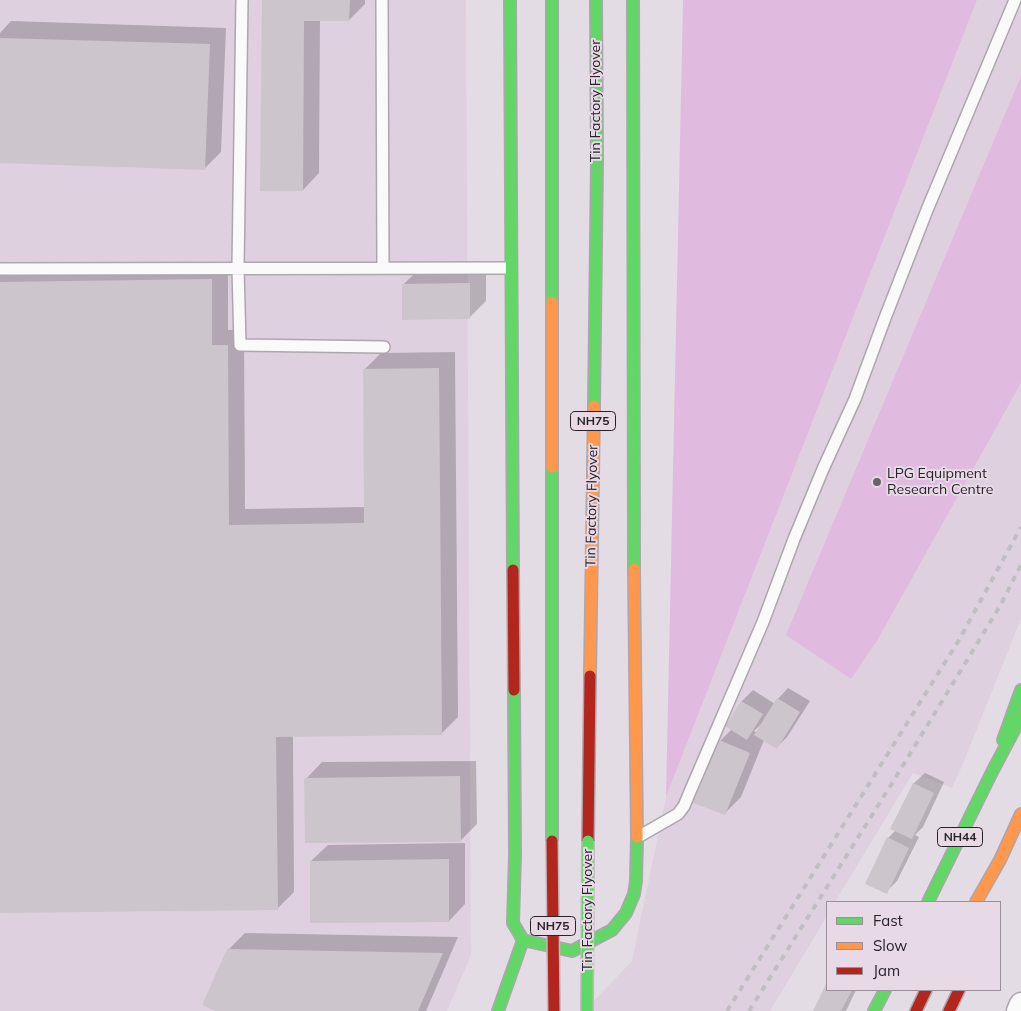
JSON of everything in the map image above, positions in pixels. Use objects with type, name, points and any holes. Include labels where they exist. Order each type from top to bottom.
[{"type":"main road","points":[[510,0],[515,855],[513,922],[523,940],[572,951],[612,930],[626,913],[634,894],[636,881],[633,0]]},
{"type":"main road","name":"NH75","points":[[552,0],[552,841],[554,1011]]},
{"type":"main road","name":"Tin Factory Flyover","points":[[587,1011],[597,161],[596,0]]},
{"type":"main road","points":[[992,772],[1021,690]]},
{"type":"main road","name":"NH44","points":[[928,901],[1021,717]]},
{"type":"main road","points":[[977,901],[1000,860],[1021,814]]},
{"type":"main road","points":[[994,894],[1000,860]]},
{"type":"main road","points":[[498,1011],[523,940]]},
{"type":"main road","points":[[874,1011],[884,991]]},
{"type":"main road","points":[[916,1011],[926,991]]},
{"type":"main road","points":[[949,1011],[959,991]]},
{"type":"street","points":[[1018,1011],[1021,1004]]},
{"type":"lane","points":[[242,0],[238,268],[240,345],[384,347]]},
{"type":"lane","points":[[382,0],[383,268]]},
{"type":"lane","points":[[637,838],[678,814],[684,806],[763,622],[794,539],[855,399],[924,219],[1015,0]]},
{"type":"lane","points":[[0,269],[511,268]]},
{"type":"shaded area","points":[[0,0],[466,0],[471,955],[447,1011],[0,1011]]},
{"type":"shaded area","name":"LPG Equipment Research Centre","points":[[977,0],[1021,0],[1021,619],[962,766],[952,788],[913,773],[836,901],[826,901],[826,918],[770,1011],[584,1011],[632,961],[666,797]]},
{"type":"shaded area","points":[[977,0],[666,797],[683,1]]},
{"type":"shaded area","points":[[1021,76],[1021,383],[878,639],[851,679],[786,635]]},
{"type":"building","points":[[262,0],[350,0],[349,21],[304,21],[303,191],[260,191]]},
{"type":"building","points":[[0,38],[210,44],[205,170],[0,163]]},
{"type":"building","points":[[212,279],[212,345],[228,345],[229,525],[364,523],[363,369],[439,368],[442,735],[276,737],[278,910],[0,913],[0,282]]},
{"type":"building","points":[[470,283],[470,319],[402,320],[402,284]]},
{"type":"building","points":[[777,698],[800,712],[777,749],[754,735]]},
{"type":"building","points":[[741,701],[763,714],[747,740],[725,726]]},
{"type":"building","points":[[719,740],[750,753],[725,815],[693,803]]},
{"type":"building","points":[[460,776],[461,842],[305,843],[304,778]]},
{"type":"building","points":[[913,783],[934,793],[912,839],[890,829]]},
{"type":"building","points":[[887,837],[909,848],[887,894],[865,884]]},
{"type":"building","points":[[449,859],[449,922],[310,923],[310,861]]},
{"type":"building","points":[[227,949],[443,953],[418,1011],[215,1011],[202,1005]]},
{"type":"building","points":[[826,984],[826,991],[851,991],[841,1011],[813,1011]]},
{"type":"railway","points":[[727,1011],[959,640],[1021,527]]},
{"type":"railway","points":[[749,1011],[891,785],[1000,606],[1021,565]]},
{"type":"traffic: fast","points":[[510,0],[513,570]]},
{"type":"traffic: fast","points":[[552,0],[552,302]]},
{"type":"traffic: fast","points":[[594,406],[597,161],[596,0]]},
{"type":"traffic: fast","points":[[633,0],[634,569]]},
{"type":"traffic: fast","points":[[552,467],[552,841]]},
{"type":"traffic: fast","points":[[514,690],[515,855],[513,923],[523,940],[572,951],[612,930],[626,913],[634,894],[637,837]]},
{"type":"traffic: fast","points":[[1003,740],[1021,690]]},
{"type":"traffic: fast","points":[[928,901],[1021,717]]},
{"type":"traffic: fast","points":[[587,1011],[588,841]]},
{"type":"traffic: fast","points":[[498,1011],[523,940]]},
{"type":"traffic: fast","points":[[874,1011],[884,991]]},
{"type":"traffic: slow","points":[[552,302],[552,467]]},
{"type":"traffic: slow","points":[[590,676],[594,406]]},
{"type":"traffic: slow","points":[[634,569],[637,837]]},
{"type":"traffic: slow","points":[[977,901],[1000,860],[1021,814]]},
{"type":"traffic: jam","points":[[513,570],[514,690]]},
{"type":"traffic: jam","points":[[588,841],[590,676]]},
{"type":"traffic: jam","points":[[552,841],[554,1011]]},
{"type":"traffic: jam","points":[[916,1011],[926,991]]},
{"type":"traffic: jam","points":[[949,1011],[959,991]]},
{"type":"place","name":"LPG Equipment Research Centre","points":[[877,482]]}]
